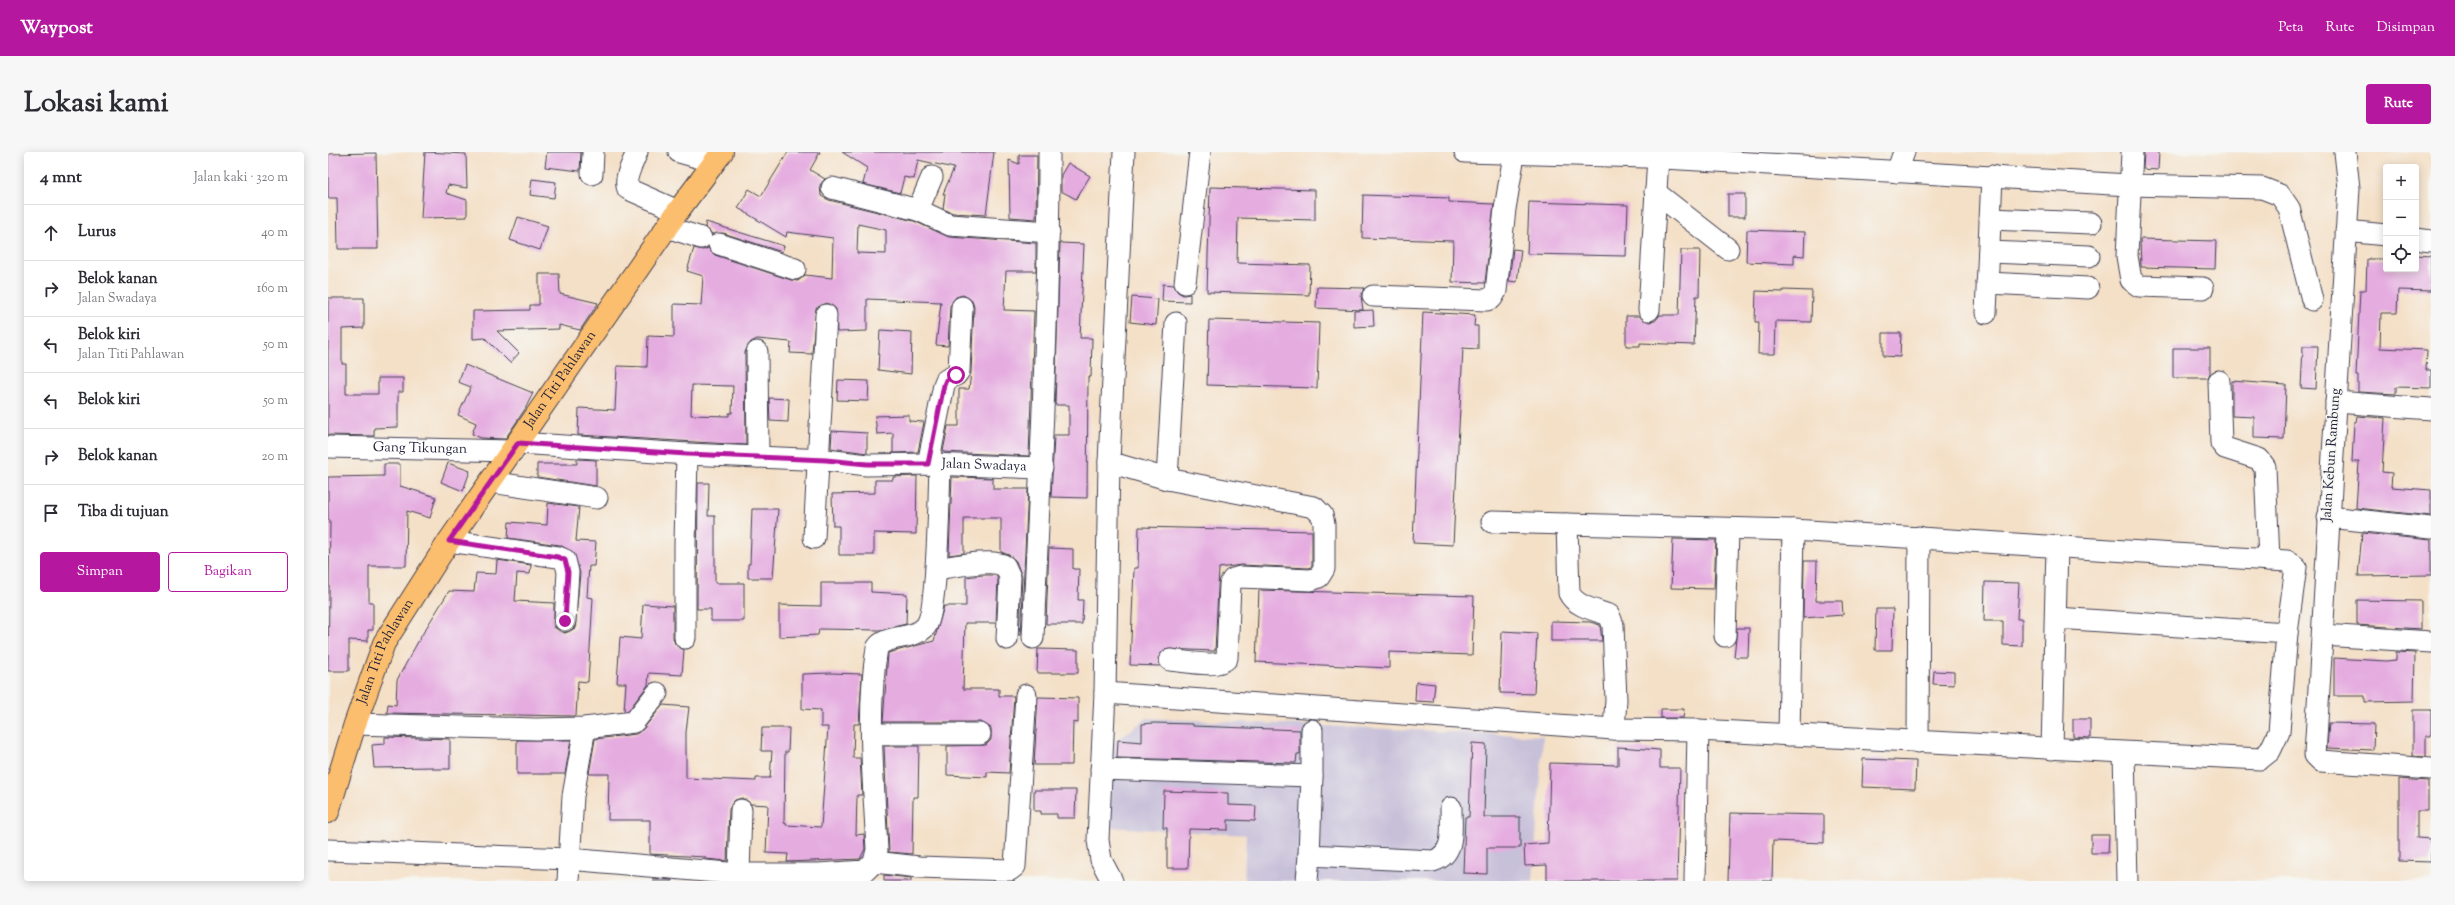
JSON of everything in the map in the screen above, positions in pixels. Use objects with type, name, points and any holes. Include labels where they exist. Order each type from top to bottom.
[{"type":"main road","name":"Jalan Titi Pahlawan","points":[[328,812],[354,724],[384,643],[449,541],[516,447],[673,219],[718,157]]},
{"type":"street","points":[[592,174],[593,152]]},
{"type":"street","points":[[637,152],[627,178],[626,185],[628,190],[710,241],[795,269]]},
{"type":"street","points":[[679,152],[718,157]]},
{"type":"street","points":[[1033,638],[1042,468],[1049,232],[1049,152]]},
{"type":"street","points":[[1112,881],[1101,860],[1098,840],[1105,693],[1109,462],[1124,152]]},
{"type":"street","points":[[1185,283],[1200,152]]},
{"type":"street","points":[[1465,152],[1514,155],[1650,155],[1897,172],[1992,176],[2129,185],[2262,188],[2280,195],[2289,208],[2312,300]]},
{"type":"street","points":[[1897,172],[1904,152]]},
{"type":"street","points":[[2132,152],[2129,185],[2127,256],[2129,274],[2134,284],[2203,288]]},
{"type":"street","name":"Jalan Kebun Rambung","points":[[2344,152],[2349,188],[2328,517],[2323,635],[2314,751],[2317,758],[2321,761],[2431,769]]},
{"type":"street","points":[[1373,296],[1487,300],[1492,298],[1496,292],[1505,209],[1514,155]]},
{"type":"street","points":[[1649,310],[1655,192],[1650,155]]},
{"type":"street","points":[[1986,313],[1992,176]]},
{"type":"street","points":[[918,210],[932,177]]},
{"type":"street","points":[[832,188],[918,210],[950,225],[1049,232]]},
{"type":"street","points":[[1655,192],[1728,249]]},
{"type":"street","points":[[1990,219],[2091,223]]},
{"type":"street","points":[[2346,231],[2383,235]]},
{"type":"street","points":[[2419,239],[2431,241]]},
{"type":"street","points":[[1989,252],[2090,256]]},
{"type":"street","points":[[1987,283],[2088,288]]},
{"type":"street","points":[[328,850],[570,858],[699,876],[794,878],[859,872],[870,868],[874,862],[877,850],[872,734],[872,679],[877,648],[885,641],[915,634],[926,627],[931,616],[936,569],[934,464],[944,385],[946,380],[956,375],[959,371],[962,307]]},
{"type":"street","points":[[814,538],[826,315]]},
{"type":"street","points":[[1167,479],[1176,323]]},
{"type":"street","points":[[757,352],[758,457]]},
{"type":"street","points":[[2219,382],[2221,443],[2225,448],[2259,459],[2264,463],[2269,560]]},
{"type":"street","points":[[2336,402],[2431,409]]},
{"type":"street","name":"Gang Tikungan","points":[[328,447],[516,447]]},
{"type":"street","name":"Jalan Swadaya","points":[[516,447],[758,457],[867,464],[934,464],[1042,468]]},
{"type":"street","points":[[685,638],[684,545],[687,454]]},
{"type":"street","points":[[1109,462],[1167,479],[1314,507],[1322,515],[1324,524],[1324,569],[1316,579],[1233,579],[1230,584],[1227,658],[1222,664],[1170,660]]},
{"type":"street","points":[[491,482],[598,498]]},
{"type":"street","points":[[2328,517],[2431,528]]},
{"type":"street","points":[[1105,693],[1614,729],[1698,730],[2260,759],[2270,751],[2279,732],[2287,633],[2296,567],[2287,561],[1793,530],[1492,522]]},
{"type":"street","points":[[1567,524],[1569,593],[1572,598],[1582,606],[1609,615],[1613,625],[1616,700],[1614,729]]},
{"type":"street","points":[[1725,636],[1728,529]]},
{"type":"street","points":[[1789,735],[1793,530]]},
{"type":"street","points":[[1918,742],[1919,537]]},
{"type":"street","points":[[449,541],[558,557],[565,560],[568,572],[565,621]]},
{"type":"street","points":[[2052,749],[2057,546]]},
{"type":"street","points":[[936,569],[998,563],[1005,566],[1010,577],[1007,639]]},
{"type":"street","points":[[2056,618],[2287,633]]},
{"type":"street","points":[[2323,635],[2431,642]]},
{"type":"street","points":[[354,724],[536,730],[585,728],[634,722],[657,693]]},
{"type":"street","points":[[874,862],[927,867],[1010,870],[1015,866],[1026,695]]},
{"type":"street","points":[[568,881],[573,796],[585,728]]},
{"type":"street","points":[[1307,881],[1312,776],[1312,730]]},
{"type":"street","points":[[1695,881],[1698,730]]},
{"type":"street","points":[[872,734],[980,734]]},
{"type":"street","points":[[2124,753],[2127,881]]},
{"type":"street","points":[[1101,768],[1312,776]]},
{"type":"street","points":[[1309,855],[1432,861],[1441,859],[1448,851],[1451,840],[1451,808]]},
{"type":"street","points":[[740,810],[747,876]]},
{"type":"shaded area","points":[[1147,718],[1543,736],[1533,881],[1244,881],[1246,835],[1108,827],[1114,742]]},
{"type":"building","points":[[425,152],[466,154],[467,188],[448,185],[446,193],[467,200],[467,217],[421,218]]},
{"type":"building","points":[[547,152],[581,152],[580,171],[545,167]]},
{"type":"building","points":[[788,152],[820,152],[810,170],[825,179],[820,185],[821,196],[829,200],[914,221],[949,237],[1036,243],[1036,271],[1006,271],[1004,310],[1034,311],[1029,456],[943,452],[948,426],[959,426],[959,389],[969,389],[974,307],[972,301],[963,295],[956,297],[950,306],[948,346],[936,345],[941,302],[867,299],[867,331],[837,332],[836,309],[827,303],[816,308],[812,354],[790,353],[791,342],[757,339],[751,342],[745,352],[746,445],[578,435],[579,408],[615,410],[617,366],[647,367],[648,336],[674,337],[674,304],[701,305],[703,276],[687,271],[694,248],[703,250],[708,248],[715,255],[791,280],[798,281],[805,275],[832,278],[833,238],[787,232],[786,237],[738,208],[749,189],[761,196]],"holes":[[[858,224],[886,230],[886,254],[857,253]],[[692,385],[733,386],[732,413],[729,413],[729,416],[691,415]]]},
{"type":"building","points":[[842,152],[994,152],[986,215],[953,213],[943,209],[945,194],[943,194],[954,168],[918,160],[914,179],[904,177],[900,193],[863,184],[867,168]]},
{"type":"building","points":[[2144,152],[2159,152],[2158,170],[2143,169]]},
{"type":"building","points":[[376,153],[378,249],[338,249],[337,198],[328,198],[328,154]]},
{"type":"building","points":[[1019,155],[1037,155],[1036,219],[1010,217],[1009,160],[1019,164]]},
{"type":"building","points":[[1068,163],[1090,176],[1076,199],[1061,191],[1061,175]]},
{"type":"building","points":[[532,179],[556,182],[554,198],[530,195]]},
{"type":"building","points":[[1210,187],[1315,190],[1315,220],[1238,218],[1237,263],[1310,265],[1309,295],[1207,292]]},
{"type":"building","points":[[1728,194],[1745,194],[1745,217],[1728,217]]},
{"type":"building","points":[[1363,195],[1449,198],[1449,202],[1494,204],[1485,283],[1452,282],[1453,241],[1362,238]]},
{"type":"building","points":[[1529,202],[1628,205],[1626,256],[1527,254]]},
{"type":"building","points":[[518,217],[548,226],[540,250],[510,240]]},
{"type":"building","points":[[706,222],[784,246],[782,252],[723,233],[712,234],[705,227]]},
{"type":"building","points":[[1747,230],[1805,232],[1804,256],[1794,255],[1794,264],[1746,262]]},
{"type":"building","points":[[2140,239],[2216,241],[2215,269],[2141,267]]},
{"type":"building","points":[[1060,243],[1084,244],[1080,338],[1092,338],[1091,377],[1088,377],[1087,498],[1051,497],[1054,435],[1069,435],[1069,405],[1055,405]]},
{"type":"building","points":[[1513,249],[1521,250],[1517,282],[1509,281]]},
{"type":"building","points":[[1681,250],[1700,250],[1699,296],[1696,296],[1694,345],[1640,343],[1640,346],[1626,346],[1626,316],[1639,316],[1649,322],[1655,321],[1660,315],[1679,315]]},
{"type":"building","points":[[2419,255],[2431,256],[2431,291],[2398,290],[2397,313],[2381,313],[2380,348],[2427,350],[2426,370],[2431,370],[2431,388],[2396,387],[2396,394],[2358,392],[2358,376],[2356,376],[2360,290],[2366,290],[2367,259],[2383,259],[2383,272],[2419,272]]},
{"type":"building","points":[[539,274],[559,274],[560,294],[598,303],[580,330],[559,325],[559,329],[497,331],[519,353],[510,363],[485,338],[473,339],[473,311],[530,310],[530,305],[539,305]]},
{"type":"building","points":[[1163,284],[1174,285],[1178,292],[1183,295],[1190,294],[1190,302],[1162,301]]},
{"type":"building","points":[[1317,287],[1364,288],[1361,296],[1363,310],[1316,308]]},
{"type":"building","points":[[1783,290],[1812,291],[1811,322],[1776,321],[1775,354],[1758,354],[1759,322],[1755,322],[1756,291],[1783,292]]},
{"type":"building","points":[[1132,297],[1158,299],[1156,325],[1130,322]]},
{"type":"building","points":[[328,298],[364,298],[364,328],[342,329],[342,364],[346,364],[346,394],[378,394],[378,378],[403,378],[403,392],[398,392],[398,427],[374,428],[374,436],[328,435]]},
{"type":"building","points":[[1373,310],[1374,326],[1354,327],[1354,311]]},
{"type":"building","points":[[1423,312],[1475,315],[1474,326],[1478,326],[1478,349],[1463,348],[1453,545],[1413,543]]},
{"type":"building","points":[[1209,320],[1319,323],[1317,388],[1207,385]]},
{"type":"building","points":[[880,330],[912,332],[911,374],[878,370]]},
{"type":"building","points":[[1883,333],[1901,333],[1900,357],[1883,356]]},
{"type":"building","points":[[2303,346],[2318,346],[2316,389],[2301,388]]},
{"type":"building","points":[[2173,348],[2210,348],[2210,373],[2208,378],[2173,378]]},
{"type":"building","points":[[465,365],[533,393],[525,409],[505,439],[481,438],[472,434],[476,423],[458,415],[471,387],[458,382]]},
{"type":"building","points":[[838,380],[869,381],[868,401],[837,400]]},
{"type":"building","points":[[2232,381],[2286,385],[2284,439],[2254,438],[2254,417],[2232,416]]},
{"type":"building","points":[[769,398],[789,399],[788,422],[770,421]]},
{"type":"building","points":[[909,415],[909,421],[924,422],[918,452],[893,453],[893,433],[877,434],[875,416]]},
{"type":"building","points":[[2357,416],[2385,418],[2382,472],[2392,473],[2391,487],[2431,490],[2431,516],[2356,508],[2359,462],[2352,462],[2354,422],[2356,422]]},
{"type":"building","points":[[832,431],[867,433],[867,453],[831,448]]},
{"type":"building","points":[[577,459],[596,460],[596,486],[537,477],[537,464],[577,464]]},
{"type":"building","points":[[448,463],[470,471],[463,491],[441,482]]},
{"type":"building","points":[[384,464],[400,464],[400,486],[436,497],[430,518],[407,511],[406,566],[369,566],[369,602],[373,602],[373,630],[368,630],[368,641],[349,640],[349,671],[328,671],[330,520],[328,520],[328,477],[384,476]]},
{"type":"building","points":[[917,476],[916,534],[874,533],[874,555],[839,555],[839,526],[833,526],[832,494],[875,493],[875,480],[893,480],[893,477]]},
{"type":"building","points":[[952,477],[993,478],[993,489],[1028,489],[1021,635],[1019,635],[1022,577],[1016,561],[1009,555],[1001,552],[1001,518],[964,518],[964,553],[949,555]]},
{"type":"building","points":[[698,483],[709,483],[708,516],[715,516],[715,583],[744,583],[744,621],[711,621],[711,609],[697,609]]},
{"type":"building","points":[[548,503],[579,507],[576,541],[596,542],[594,566],[589,566],[587,597],[593,598],[588,682],[578,681],[576,716],[387,713],[388,704],[396,705],[397,680],[420,638],[449,591],[474,592],[476,573],[496,574],[497,560],[531,565],[530,574],[517,573],[515,601],[554,603],[554,627],[565,633],[575,628],[580,573],[574,553],[560,545],[508,538],[509,522],[547,525]]},
{"type":"building","points":[[752,509],[778,509],[773,578],[748,578]]},
{"type":"building","points":[[1139,527],[1312,531],[1312,566],[1309,568],[1241,565],[1219,568],[1215,651],[1166,649],[1158,658],[1160,666],[1130,665],[1134,568],[1138,568]]},
{"type":"building","points":[[2362,533],[2431,540],[2431,575],[2358,576]]},
{"type":"building","points":[[1673,539],[1716,540],[1714,589],[1671,588]]},
{"type":"building","points":[[1049,548],[1073,549],[1073,569],[1079,569],[1078,600],[1083,600],[1082,624],[1046,624]]},
{"type":"building","points":[[1804,561],[1817,561],[1816,601],[1842,601],[1843,615],[1803,618]]},
{"type":"building","points":[[996,575],[998,579],[996,623],[965,623],[963,689],[999,689],[999,696],[1014,696],[1009,773],[987,772],[987,777],[947,775],[947,746],[986,745],[991,740],[991,728],[980,722],[883,722],[888,653],[934,641],[944,606],[966,606],[966,577]]},
{"type":"building","points":[[1985,582],[2019,583],[2017,619],[2022,619],[2022,646],[2003,645],[2003,621],[1984,621]]},
{"type":"building","points":[[821,583],[871,583],[871,592],[907,594],[906,624],[880,630],[819,629],[818,635],[779,637],[779,605],[821,606]]},
{"type":"building","points":[[1259,590],[1474,596],[1472,655],[1389,652],[1389,668],[1256,662]]},
{"type":"building","points":[[2357,600],[2421,601],[2421,629],[2357,625]]},
{"type":"building","points":[[643,604],[673,606],[673,638],[675,644],[684,650],[682,675],[649,673],[648,685],[628,711],[624,711],[626,683],[617,683],[620,637],[641,639]]},
{"type":"building","points":[[1876,609],[1893,609],[1892,650],[1875,650]]},
{"type":"building","points":[[1551,621],[1590,622],[1600,625],[1602,641],[1551,641]]},
{"type":"building","points":[[1737,628],[1749,628],[1748,657],[1734,657]]},
{"type":"building","points":[[1502,631],[1537,633],[1534,694],[1500,693]]},
{"type":"building","points":[[1038,649],[1078,650],[1078,673],[1037,673]]},
{"type":"building","points":[[2396,652],[2415,653],[2414,701],[2365,702],[2365,696],[2334,696],[2334,658],[2386,661],[2396,660]]},
{"type":"building","points":[[1934,671],[1954,672],[1954,685],[1933,684]]},
{"type":"building","points":[[802,674],[862,674],[859,724],[854,724],[853,758],[860,758],[862,795],[857,795],[856,835],[864,834],[865,849],[860,859],[787,862],[788,854],[766,853],[768,805],[751,804],[742,798],[735,800],[729,809],[727,861],[705,859],[705,857],[650,854],[650,820],[608,820],[609,774],[589,774],[595,739],[636,734],[643,729],[663,705],[689,707],[686,732],[686,778],[756,781],[756,778],[770,778],[772,751],[761,751],[762,728],[789,728],[788,752],[785,752],[784,823],[786,823],[786,825],[821,827],[828,727],[821,727],[821,710],[802,709]]},
{"type":"building","points":[[1416,682],[1435,684],[1433,702],[1415,701]]},
{"type":"building","points":[[1038,697],[1078,698],[1078,723],[1073,722],[1072,765],[1034,765]]},
{"type":"building","points":[[1661,709],[1684,709],[1683,718],[1661,718]]},
{"type":"building","points":[[2413,710],[2431,710],[2431,736],[2426,736],[2426,757],[2413,756]]},
{"type":"building","points":[[2073,719],[2090,719],[2090,738],[2073,737]]},
{"type":"building","points":[[1154,723],[1300,730],[1300,754],[1297,754],[1296,763],[1117,758],[1118,740],[1142,742],[1142,724]]},
{"type":"building","points":[[2329,723],[2374,724],[2373,750],[2327,748]]},
{"type":"building","points":[[385,737],[450,739],[450,769],[433,769],[433,767],[374,768],[372,745],[385,744]]},
{"type":"building","points":[[517,740],[571,740],[565,774],[517,774]]},
{"type":"building","points":[[1472,743],[1486,744],[1484,817],[1520,817],[1520,848],[1487,848],[1487,874],[1463,873],[1465,817],[1469,817]]},
{"type":"building","points":[[884,746],[919,746],[918,797],[913,797],[912,854],[889,852]]},
{"type":"building","points":[[1618,747],[1660,750],[1660,768],[1680,768],[1677,881],[1547,881],[1547,865],[1525,866],[1524,845],[1548,843],[1550,763],[1618,765]]},
{"type":"building","points":[[1863,759],[1916,761],[1915,789],[1862,787]]},
{"type":"building","points":[[2399,779],[2428,781],[2428,811],[2417,811],[2417,838],[2431,839],[2431,862],[2399,861]]},
{"type":"building","points":[[1034,790],[1076,790],[1075,818],[1057,818],[1057,814],[1041,814],[1041,811],[1034,811]]},
{"type":"building","points":[[1164,791],[1228,793],[1228,805],[1256,806],[1255,821],[1228,820],[1228,830],[1189,829],[1188,868],[1167,868],[1167,828],[1163,828]]},
{"type":"building","points":[[1730,813],[1824,815],[1824,843],[1773,841],[1772,881],[1728,881]]},
{"type":"building","points":[[2091,835],[2109,835],[2108,853],[2091,853]]},
{"type":"building","points":[[884,875],[911,878],[911,881],[884,881]]},
{"type":"building","points":[[653,878],[672,880],[672,881],[653,881]]},
{"type":"route","points":[[565,621],[568,566],[565,560],[558,557],[449,541],[518,443],[687,454],[826,460],[867,464],[928,464],[944,385],[946,380],[956,375]]}]
